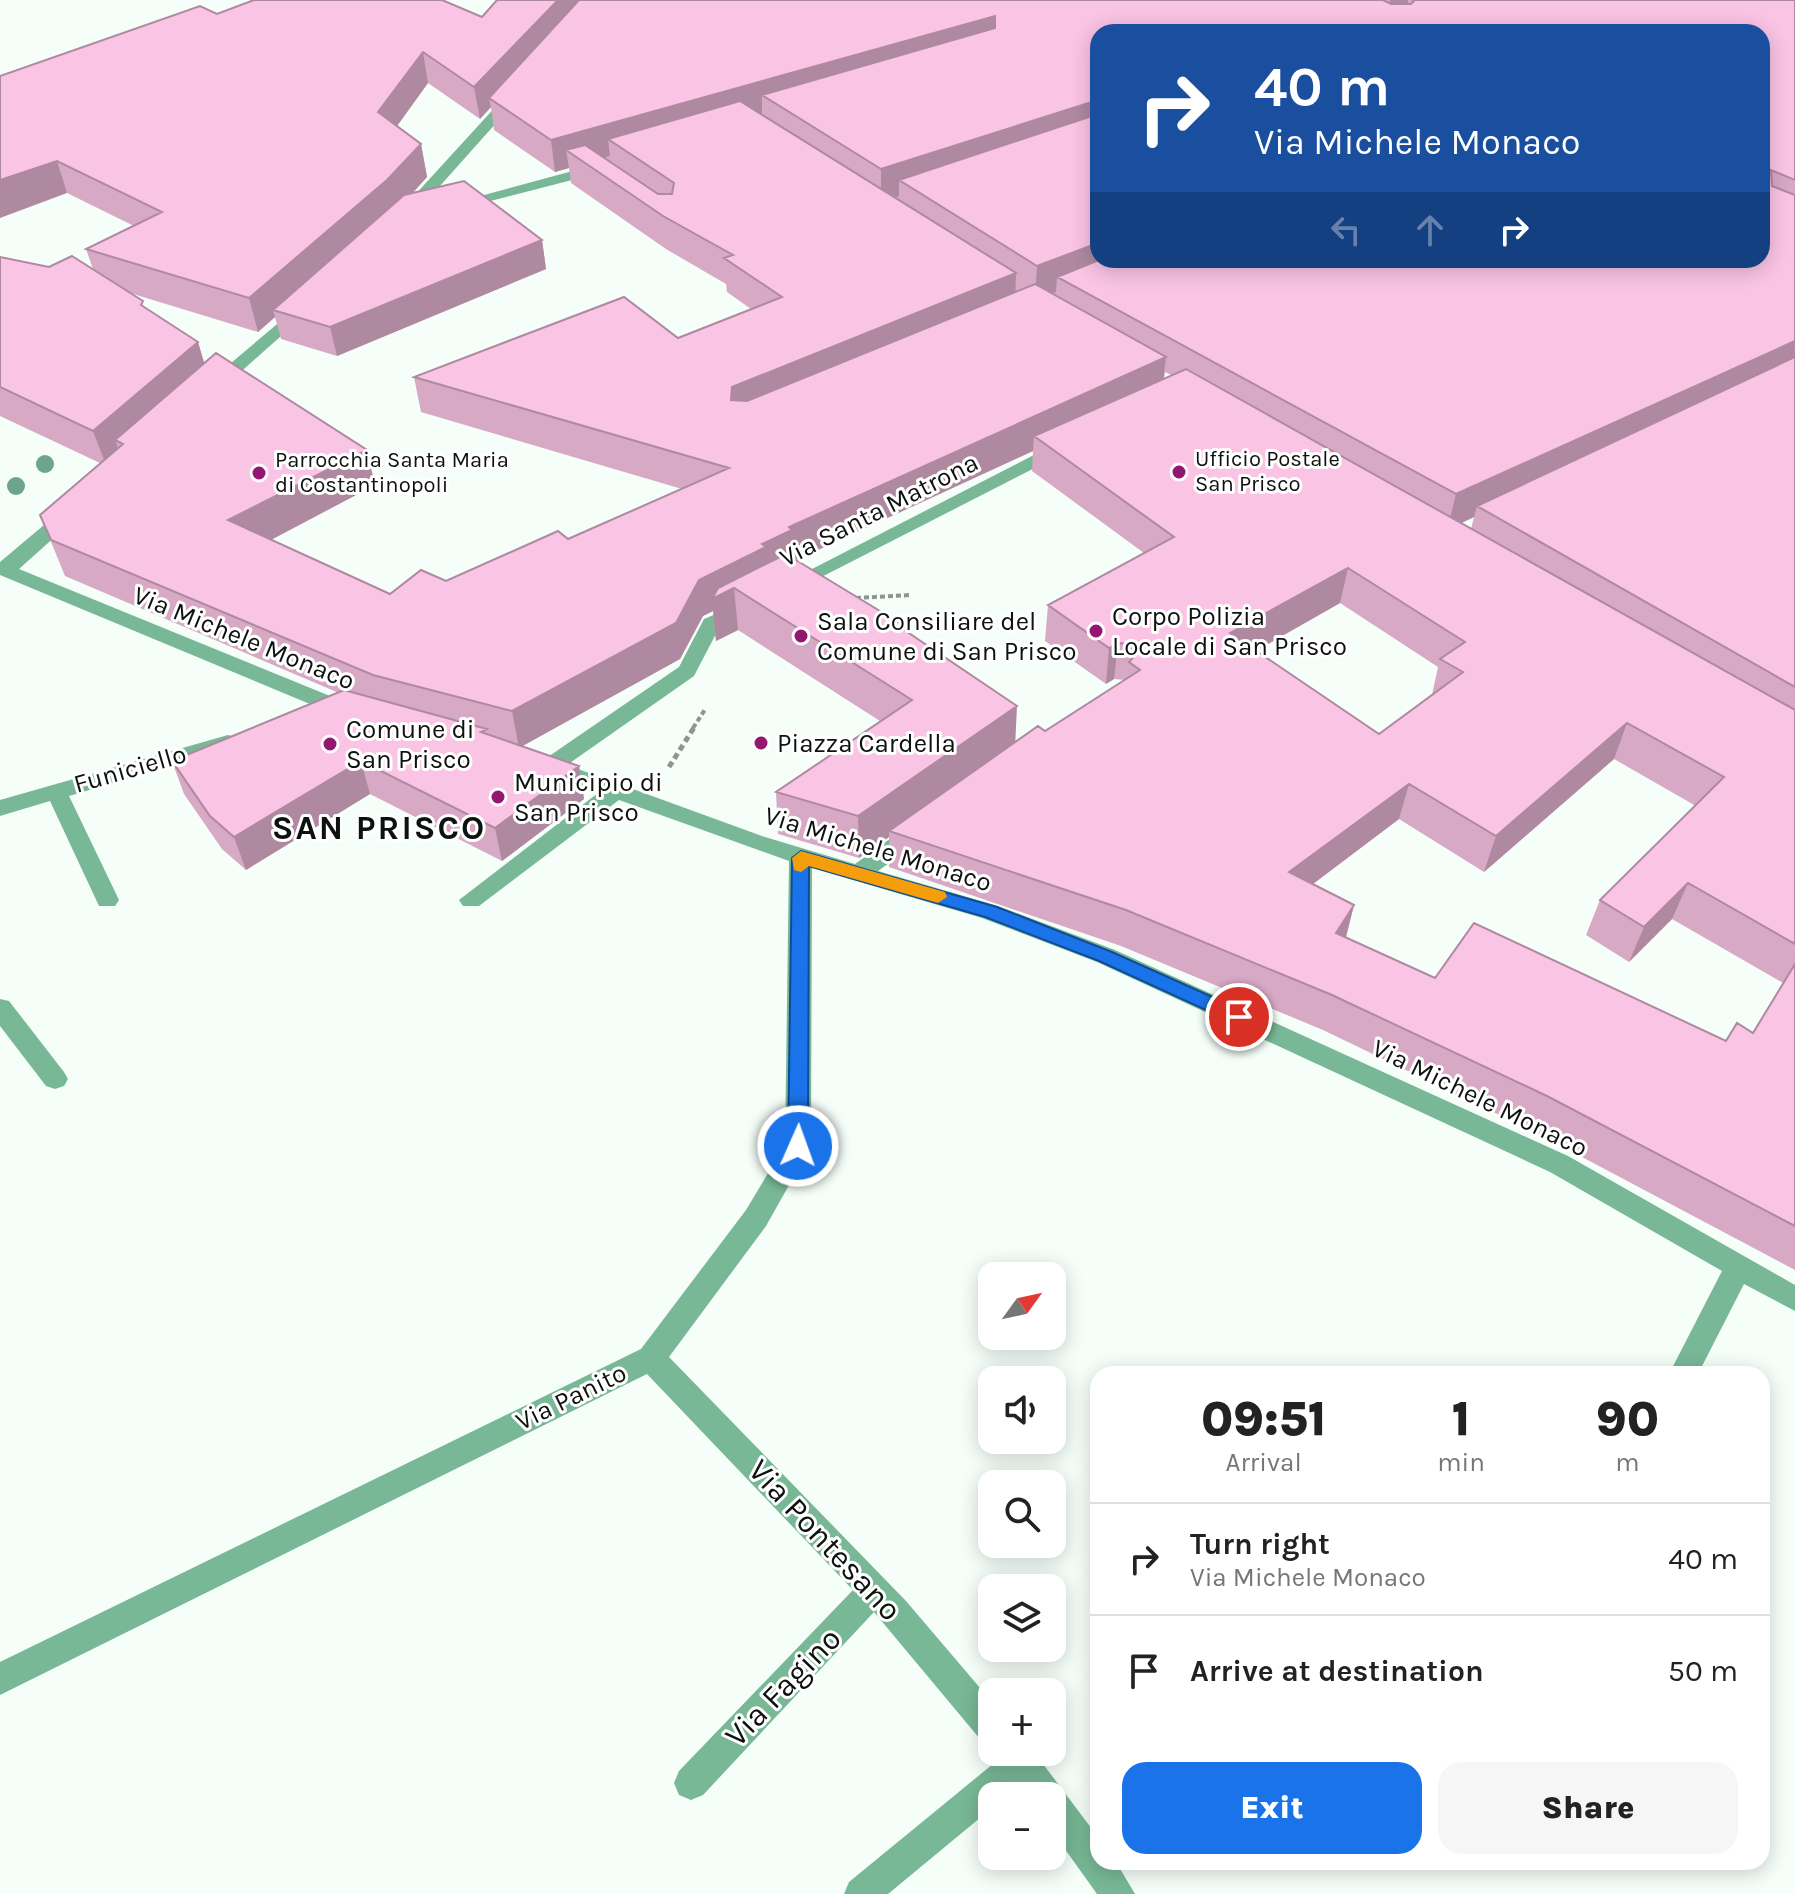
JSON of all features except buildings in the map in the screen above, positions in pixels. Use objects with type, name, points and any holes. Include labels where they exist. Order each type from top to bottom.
[{"type":"street","points":[[528,78],[397,223],[599,174],[624,162]]},
{"type":"street","points":[[196,402],[310,300]]},
{"type":"street","name":"Via Santa Matrona","points":[[550,766],[687,671],[711,624],[1015,468],[1085,436]]},
{"type":"street","points":[[3,569],[88,498]]},
{"type":"street","name":"Via Michele Monaco","points":[[3,569],[344,711],[373,719]]},
{"type":"street","points":[[314,719],[344,711]]},
{"type":"street","name":"Funiciello","points":[[0,808],[255,735]]},
{"type":"street","name":"Via Michele Monaco","points":[[520,758],[550,766],[801,858],[990,912],[1106,956],[1559,1164],[1795,1299]]},
{"type":"street","name":"Funiciello","points":[[56,791],[107,900]]},
{"type":"street","points":[[471,900],[616,791]]},
{"type":"street","points":[[857,874],[932,820]]},
{"type":"street","name":"Via Panito","points":[[0,1679],[651,1358],[756,1218],[798,1146],[801,858]]},
{"type":"street","points":[[0,1008],[55,1079]]},
{"type":"street","points":[[1687,1366],[1738,1267]]},
{"type":"street","name":"Via Pontesano","points":[[651,1358],[874,1590],[978,1711]]},
{"type":"street","name":"Via Fagino","points":[[691,1783],[874,1590]]},
{"type":"street","points":[[861,1894],[1007,1766]]},
{"type":"street","points":[[1024,1766],[1037,1782]]},
{"type":"street","points":[[1066,1822],[1090,1855]]},
{"type":"street","points":[[1101,1870],[1118,1894]]},
{"type":"path","points":[[853,598],[911,595]]},
{"type":"slow traffic","points":[[801,865],[801,858],[938,897]]},
{"type":"place","name":"Ufficio Postale San Prisco","points":[[1179,472]]},
{"type":"place","name":"Parrocchia Santa Maria di Costantinopoli","points":[[259,473]]},
{"type":"place","name":"Corpo Polizia Locale di San Prisco","points":[[1096,631]]},
{"type":"place","name":"Sala Consiliare del Comune di San Prisco","points":[[801,636]]},
{"type":"place","name":"Piazza Cardella","points":[[761,743]]},
{"type":"place","name":"Comune di San Prisco","points":[[330,744]]},
{"type":"place","name":"Municipio di San Prisco","points":[[498,797]]},
{"type":"district","name":"SAN PRISCO","points":[[379,828]]},
{"type":"route","points":[[798,1146],[801,858],[990,912],[1106,956],[1239,1017]]}]
